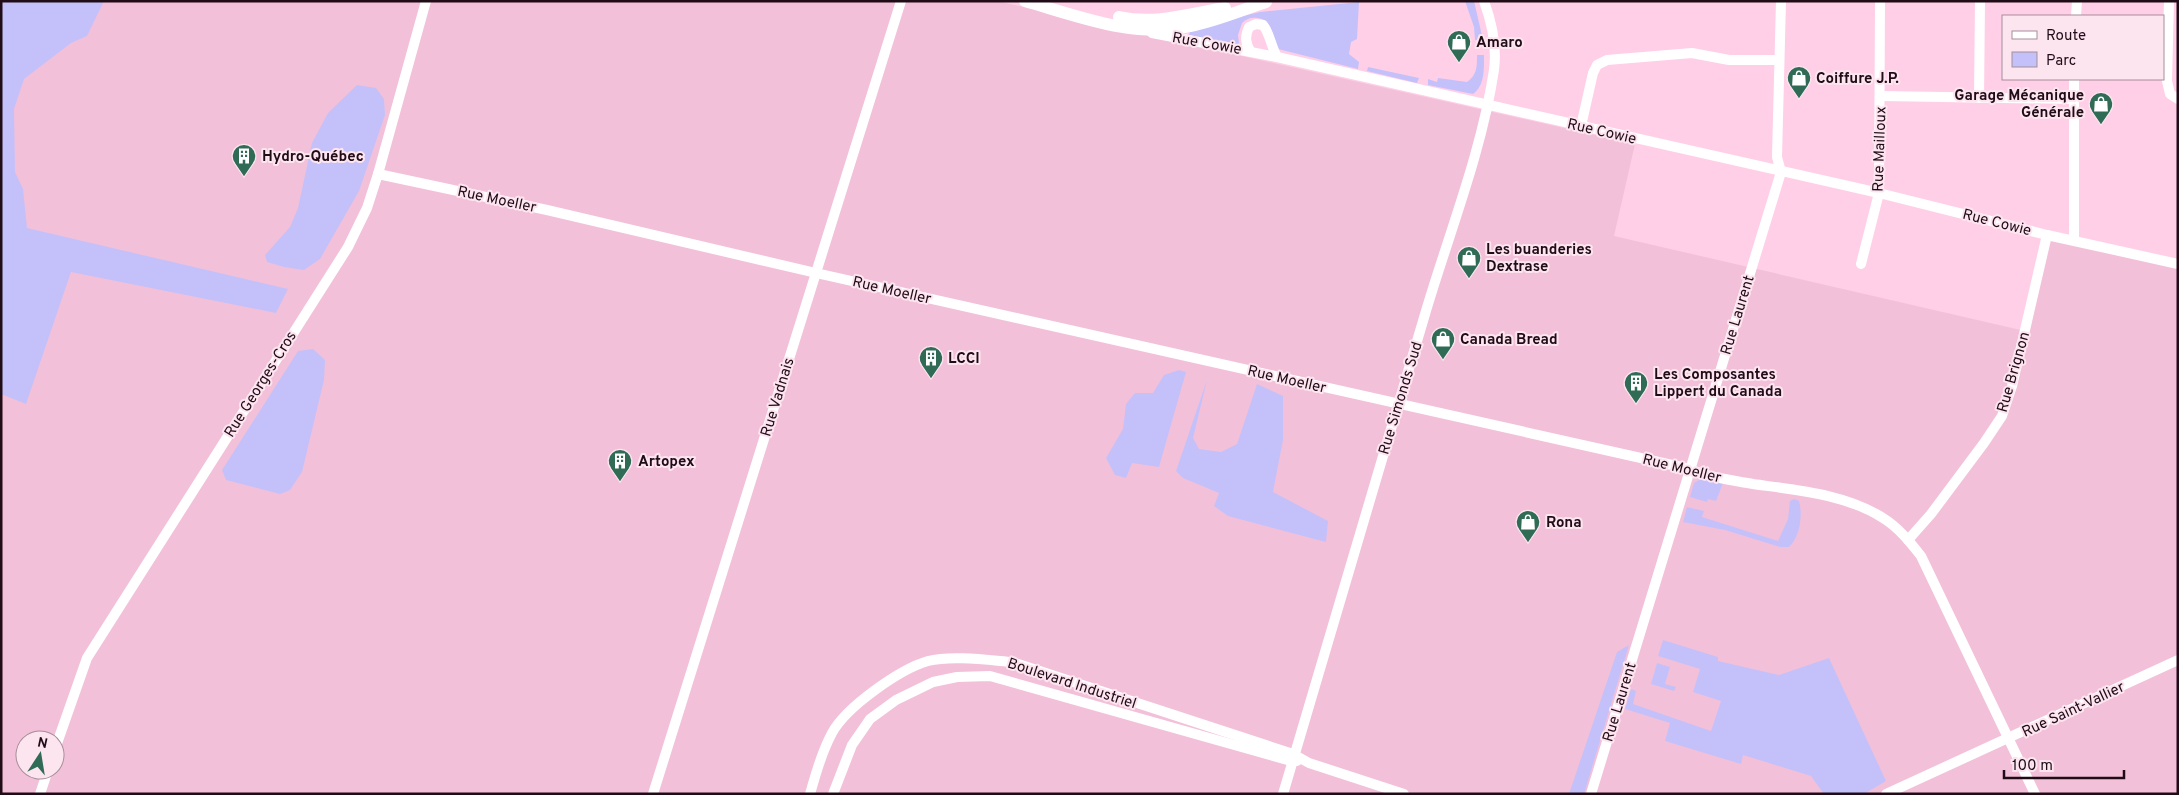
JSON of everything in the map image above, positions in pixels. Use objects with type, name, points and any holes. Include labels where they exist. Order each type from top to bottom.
[{"type":"main road","name":"Rue Cowie","points":[[1026,1],[1056,4],[1135,20],[1154,21],[1268,1]]},
{"type":"main road","name":"Rue Cowie","points":[[1026,1],[1136,30]]},
{"type":"main road","points":[[1136,30],[1161,30],[1190,26],[1268,1]]},
{"type":"street","name":"Rue Georges-Cros","points":[[61,730],[74,689],[87,658],[348,247],[367,208],[378,174],[426,1]]},
{"type":"street","name":"Rue Vadnais","points":[[653,794],[901,1]]},
{"type":"street","name":"Rue Simonds Sud","points":[[1283,794],[1292,758],[1487,106],[1494,68],[1494,43],[1484,1]]},
{"type":"street","name":"Rue Laurent","points":[[1591,794],[1781,172],[1777,157],[1781,1]]},
{"type":"street","name":"Rue Mailloux","points":[[1860,264],[1879,193],[1880,1]]},
{"type":"street","points":[[1978,98],[1980,1]]},
{"type":"street","points":[[2076,15],[2077,1]]},
{"type":"street","points":[[2169,1],[2167,81],[2170,94],[2178,99]]},
{"type":"street","points":[[1250,51],[1246,44],[1246,34],[1249,27],[1256,24],[1263,25],[1267,30],[1271,46],[1277,57]]},
{"type":"street","name":"Rue Cowie","points":[[1136,30],[1277,57],[1487,106],[1879,193],[2178,264]]},
{"type":"street","points":[[1581,126],[1593,73],[1597,65],[1607,60],[1692,53],[1729,60],[1778,60]]},
{"type":"street","points":[[2074,80],[2074,240]]},
{"type":"street","points":[[1881,96],[2073,99]]},
{"type":"street","name":"Rue Moeller","points":[[378,174],[547,210],[816,273],[1690,469],[1708,477],[1792,490],[1858,505],[1883,518],[1908,540],[1921,556],[2035,794]]},
{"type":"street","name":"Rue Brignon","points":[[1908,540],[1931,514],[1984,444],[2002,416],[2012,386],[2048,234]]},
{"type":"street","name":"Boulevard Industriel","points":[[810,794],[823,754],[833,731],[859,703],[888,680],[928,661],[938,660],[977,658],[1012,662],[1292,758]]},
{"type":"street","name":"Rue Saint-Vallier","points":[[1886,794],[2178,660]]},
{"type":"street","name":"Boulevard Industriel","points":[[833,794],[852,745],[870,719],[896,700],[933,682],[957,677],[990,676],[1303,760],[1404,794]]},
{"type":"street","points":[[40,794],[45,780]]},
{"type":"shaded area","points":[[1,1],[997,1],[1635,144],[1614,236],[2025,331],[2047,235],[2178,264],[2178,794],[1,794]]},
{"type":"green space","points":[[1,1],[104,1],[87,36],[71,43],[24,79],[14,109],[15,172],[23,189],[27,228],[288,289],[276,313],[71,272],[26,404],[1,394]]},
{"type":"green space","points":[[1465,1],[1474,1],[1483,40],[1475,40],[1474,27]]},
{"type":"green space","points":[[1359,2],[1357,39],[1351,42],[1349,54],[1359,62],[1358,69],[1278,49],[1270,25],[1263,19],[1253,18],[1242,23],[1238,35],[1239,43],[1237,45],[1189,35],[1190,32],[1229,19],[1260,12]]},
{"type":"green space","points":[[1477,55],[1484,55],[1484,71],[1482,82],[1473,94],[1428,85],[1428,79],[1437,82],[1438,78],[1467,82],[1473,77],[1476,70]]},
{"type":"green space","points":[[1368,67],[1419,78],[1417,83],[1367,71]]},
{"type":"green space","points":[[357,85],[376,88],[384,99],[385,115],[359,191],[320,259],[304,270],[267,262],[265,255],[290,227],[298,208],[312,143],[328,113]]},
{"type":"green space","points":[[313,349],[325,360],[324,380],[302,472],[290,490],[280,494],[226,480],[222,470],[298,351]]},
{"type":"green space","points":[[1179,370],[1186,372],[1159,467],[1132,463],[1126,478],[1115,475],[1106,458],[1123,429],[1126,404],[1135,393],[1153,393],[1164,375]]},
{"type":"green space","points":[[1207,380],[1193,438],[1199,449],[1221,452],[1237,444],[1257,384],[1283,396],[1283,440],[1273,492],[1328,521],[1326,542],[1228,516],[1214,506],[1219,493],[1183,478],[1176,471]]},
{"type":"green space","points":[[1701,479],[1723,483],[1716,501],[1708,499],[1707,502],[1690,497],[1694,483]]},
{"type":"green space","points":[[1794,499],[1799,501],[1800,519],[1796,538],[1789,547],[1780,547],[1725,530],[1683,522],[1687,507],[1704,511],[1702,517],[1778,541],[1788,519],[1790,501]]},
{"type":"green space","points":[[1663,640],[1718,657],[1718,661],[1779,675],[1829,658],[1886,781],[1864,794],[1824,794],[1811,776],[1743,755],[1741,764],[1665,741],[1670,723],[1625,709],[1631,689],[1636,691],[1633,704],[1711,731],[1721,701],[1693,692],[1700,669],[1658,656]]},
{"type":"green space","points":[[1629,645],[1584,794],[1569,794],[1617,652]]},
{"type":"green space","points":[[1657,663],[1670,667],[1665,684],[1676,687],[1674,691],[1651,684]]},
{"type":"place","name":"Amaro","points":[[1459,63]]},
{"type":"place","name":"Coiffure J.P.","points":[[1799,99]]},
{"type":"place","name":"Garage Mécanique Générale","points":[[2101,125]]},
{"type":"place","name":"Hydro-Québec","points":[[244,177]]},
{"type":"place","name":"Les buanderies Dextrase","points":[[1469,279]]},
{"type":"place","name":"Canada Bread","points":[[1443,360]]},
{"type":"place","name":"LCCI","points":[[931,379]]},
{"type":"place","name":"Les Composantes Lippert du Canada","points":[[1636,404]]},
{"type":"place","name":"Artopex","points":[[620,482]]},
{"type":"place","name":"Rona","points":[[1528,543]]}]
